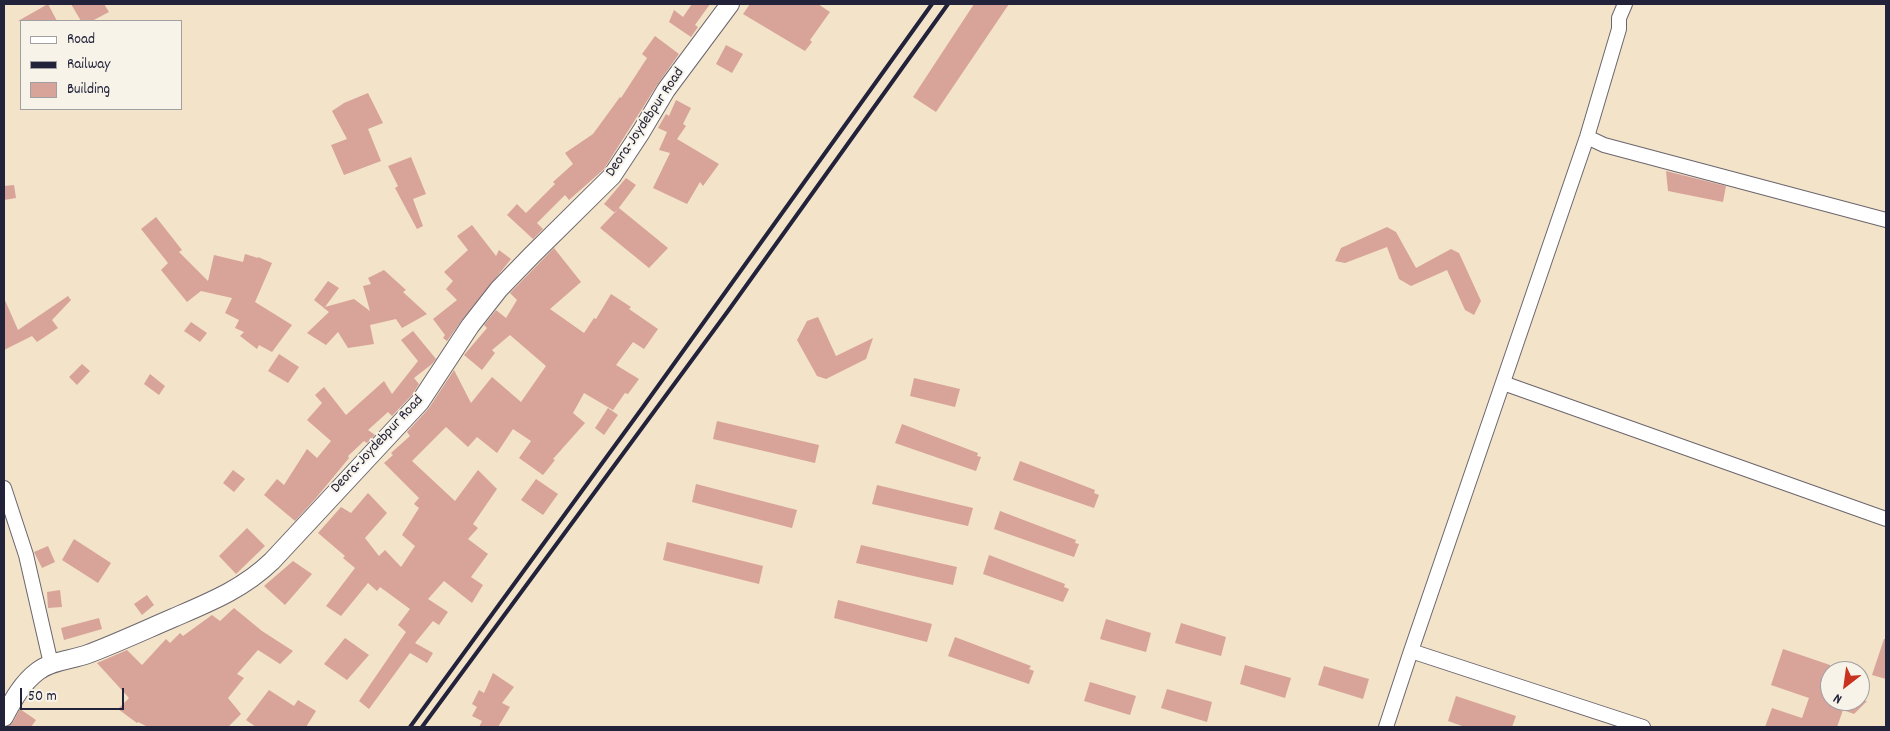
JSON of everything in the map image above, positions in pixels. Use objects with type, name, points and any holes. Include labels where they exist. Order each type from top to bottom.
[{"type":"street","name":"Deora-Joydebpur Road","points":[[4,717],[17,693],[38,671],[51,664],[83,656],[121,641],[224,595],[245,584],[260,573],[420,402],[470,326],[499,289],[612,176],[666,90],[730,4]]},
{"type":"street","points":[[1386,727],[1587,136],[1625,4]]},
{"type":"street","points":[[1587,136],[1604,145],[1886,220]]},
{"type":"street","points":[[1503,383],[1886,519]]},
{"type":"street","points":[[4,488],[26,555],[51,664]]},
{"type":"street","points":[[1411,651],[1643,727]]},
{"type":"building","points":[[48,4],[56,20],[20,20],[18,21]]},
{"type":"building","points":[[71,4],[104,4],[109,12],[94,20],[80,20]]},
{"type":"building","points":[[692,4],[710,4],[695,25],[698,27],[691,37],[669,22],[674,10],[683,17]]},
{"type":"building","points":[[750,4],[818,4],[830,12],[810,40],[812,42],[805,51],[743,14]]},
{"type":"building","points":[[974,4],[1009,4],[936,112],[913,97]]},
{"type":"building","points":[[655,36],[679,54],[604,169],[569,200],[565,195],[537,223],[543,229],[533,239],[507,215],[517,204],[526,213],[555,184],[553,182],[573,164],[565,153],[593,134],[621,98],[647,58],[642,54]]},
{"type":"building","points":[[726,45],[743,54],[732,73],[716,64]]},
{"type":"building","points":[[368,93],[383,123],[368,129],[381,161],[344,175],[331,145],[347,139],[332,111],[344,103]]},
{"type":"building","points":[[676,100],[691,108],[683,124],[686,126],[677,139],[719,164],[703,186],[700,182],[687,204],[653,188],[670,153],[659,150],[667,132],[658,128],[666,114],[669,116]]},
{"type":"building","points":[[411,157],[426,194],[413,199],[423,226],[417,229],[395,188],[398,186],[388,166]]},
{"type":"building","points":[[1666,171],[1726,186],[1723,202],[1668,191]]},
{"type":"building","points":[[626,178],[636,185],[615,213],[604,204]]},
{"type":"building","points":[[14,185],[16,198],[4,200],[4,186]]},
{"type":"building","points":[[619,208],[668,248],[649,268],[600,228]]},
{"type":"building","points":[[156,217],[182,250],[179,252],[208,281],[214,255],[243,262],[245,254],[272,263],[255,302],[292,325],[272,352],[259,345],[257,349],[240,336],[244,332],[235,328],[239,320],[225,313],[232,298],[201,291],[187,302],[161,270],[168,263],[141,229]]},
{"type":"building","points":[[472,225],[496,256],[499,250],[511,259],[447,341],[443,338],[445,335],[433,319],[457,300],[446,289],[453,281],[444,272],[468,250],[457,236]]},
{"type":"building","points":[[1387,227],[1396,232],[1416,268],[1451,249],[1459,253],[1481,301],[1474,315],[1465,310],[1447,270],[1411,286],[1399,279],[1387,247],[1345,263],[1335,261],[1341,248]]},
{"type":"building","points":[[554,248],[581,282],[550,309],[584,333],[594,318],[596,319],[611,294],[631,307],[629,309],[658,329],[644,349],[633,342],[616,365],[639,379],[628,394],[625,393],[613,410],[584,393],[573,413],[585,423],[553,459],[555,460],[543,475],[519,458],[531,441],[513,429],[497,453],[477,437],[468,447],[446,427],[412,461],[455,501],[478,470],[497,489],[473,524],[478,528],[468,539],[488,554],[471,577],[483,585],[472,603],[444,581],[428,599],[448,612],[439,625],[433,621],[415,643],[433,653],[427,663],[410,653],[369,709],[359,701],[406,632],[398,625],[410,609],[380,587],[377,591],[368,583],[341,616],[326,606],[355,568],[343,558],[345,556],[318,533],[341,507],[351,513],[368,493],[387,513],[365,538],[379,556],[385,550],[401,567],[415,546],[402,535],[419,508],[414,504],[419,498],[384,463],[393,455],[391,453],[410,436],[407,432],[429,408],[454,370],[471,403],[492,377],[521,402],[546,366],[510,335],[492,350],[495,353],[482,370],[464,355],[487,328],[484,325],[496,310],[506,318],[517,300],[510,293]]},
{"type":"building","points":[[384,270],[406,290],[403,292],[427,314],[402,328],[396,319],[370,325],[374,344],[348,348],[338,332],[326,345],[307,333],[329,312],[314,300],[328,281],[339,288],[325,307],[354,299],[370,311],[363,286],[371,284],[368,278]]},
{"type":"building","points":[[68,296],[71,300],[52,320],[58,328],[37,342],[32,336],[4,350],[4,298],[18,330]]},
{"type":"building","points":[[818,317],[836,356],[873,338],[866,359],[826,379],[817,376],[797,340],[807,321]]},
{"type":"building","points":[[191,322],[207,333],[200,342],[184,331]]},
{"type":"building","points":[[413,331],[436,359],[414,378],[419,384],[412,395],[392,416],[388,412],[368,430],[375,435],[367,443],[364,441],[348,456],[349,458],[295,521],[264,495],[277,479],[284,485],[307,449],[317,458],[331,441],[307,420],[322,403],[315,395],[324,387],[346,415],[384,381],[392,394],[418,361],[401,340]]},
{"type":"building","points":[[279,354],[299,367],[288,383],[268,371]]},
{"type":"building","points":[[82,364],[90,371],[77,385],[69,377]]},
{"type":"building","points":[[150,374],[165,386],[159,395],[144,384]]},
{"type":"building","points":[[914,378],[960,389],[955,407],[910,396]]},
{"type":"building","points":[[608,408],[618,415],[604,435],[595,428]]},
{"type":"building","points":[[717,421],[819,445],[815,463],[713,439]]},
{"type":"building","points":[[902,424],[978,453],[977,456],[981,457],[976,471],[895,443]]},
{"type":"building","points":[[1020,461],[1095,490],[1094,493],[1099,495],[1094,508],[1013,480]]},
{"type":"building","points":[[233,470],[245,479],[234,492],[223,483]]},
{"type":"building","points":[[536,479],[558,494],[543,515],[521,500]]},
{"type":"building","points":[[696,484],[797,510],[792,528],[692,502]]},
{"type":"building","points":[[877,485],[973,508],[968,526],[872,504]]},
{"type":"building","points":[[1000,511],[1076,540],[1075,543],[1079,544],[1074,557],[994,529]]},
{"type":"building","points":[[247,528],[265,546],[236,574],[219,556]]},
{"type":"building","points":[[74,539],[111,563],[98,583],[62,560]]},
{"type":"building","points":[[667,542],[763,566],[759,584],[663,560]]},
{"type":"building","points":[[861,545],[957,567],[953,585],[856,563]]},
{"type":"building","points":[[48,546],[55,562],[42,568],[34,552]]},
{"type":"building","points":[[989,555],[1065,584],[1064,587],[1069,589],[1063,602],[983,574]]},
{"type":"building","points":[[293,561],[312,574],[285,605],[264,586]]},
{"type":"building","points":[[60,590],[62,607],[48,608],[47,592]]},
{"type":"building","points":[[147,595],[154,605],[142,615],[134,604]]},
{"type":"building","points":[[838,600],[932,624],[927,642],[834,618]]},
{"type":"building","points":[[234,608],[262,631],[293,651],[280,664],[258,650],[237,674],[244,678],[228,698],[241,714],[228,727],[148,727],[137,723],[118,709],[129,698],[97,663],[127,650],[142,665],[166,639],[170,643],[180,633],[183,636],[212,615],[220,621]]},
{"type":"building","points":[[99,618],[102,629],[64,640],[61,628]]},
{"type":"building","points":[[1106,619],[1151,633],[1146,652],[1100,639]]},
{"type":"building","points":[[1181,623],[1226,637],[1221,656],[1175,643]]},
{"type":"building","points":[[955,637],[1031,666],[1029,669],[1034,671],[1029,684],[948,656]]},
{"type":"building","points":[[345,638],[369,655],[347,680],[324,664]]},
{"type":"building","points":[[1884,639],[1886,639],[1886,679],[1872,675]]},
{"type":"building","points":[[1783,649],[1820,662],[1820,711],[1843,711],[1837,727],[1765,727],[1772,708],[1802,718],[1809,698],[1771,685]]},
{"type":"building","points":[[1245,665],[1291,678],[1285,698],[1240,684]]},
{"type":"building","points":[[1324,666],[1369,679],[1363,699],[1318,685]]},
{"type":"building","points":[[493,673],[514,687],[502,703],[510,707],[498,727],[479,727],[482,721],[472,716],[477,707],[472,704],[479,690],[484,693]]},
{"type":"building","points":[[1090,682],[1136,696],[1130,715],[1084,701]]},
{"type":"building","points":[[1167,689],[1212,702],[1207,722],[1161,708]]},
{"type":"building","points":[[269,690],[294,706],[298,700],[316,711],[306,727],[256,727],[246,720]]},
{"type":"building","points":[[1456,696],[1516,716],[1512,727],[1465,727],[1448,721]]},
{"type":"building","points":[[20,709],[36,720],[31,727],[6,727],[13,722]]},
{"type":"building","points":[[1846,711],[1857,711],[1854,714]]},
{"type":"railway","points":[[410,727],[643,407],[932,4]]},
{"type":"railway","points":[[422,727],[728,311],[948,4]]}]
